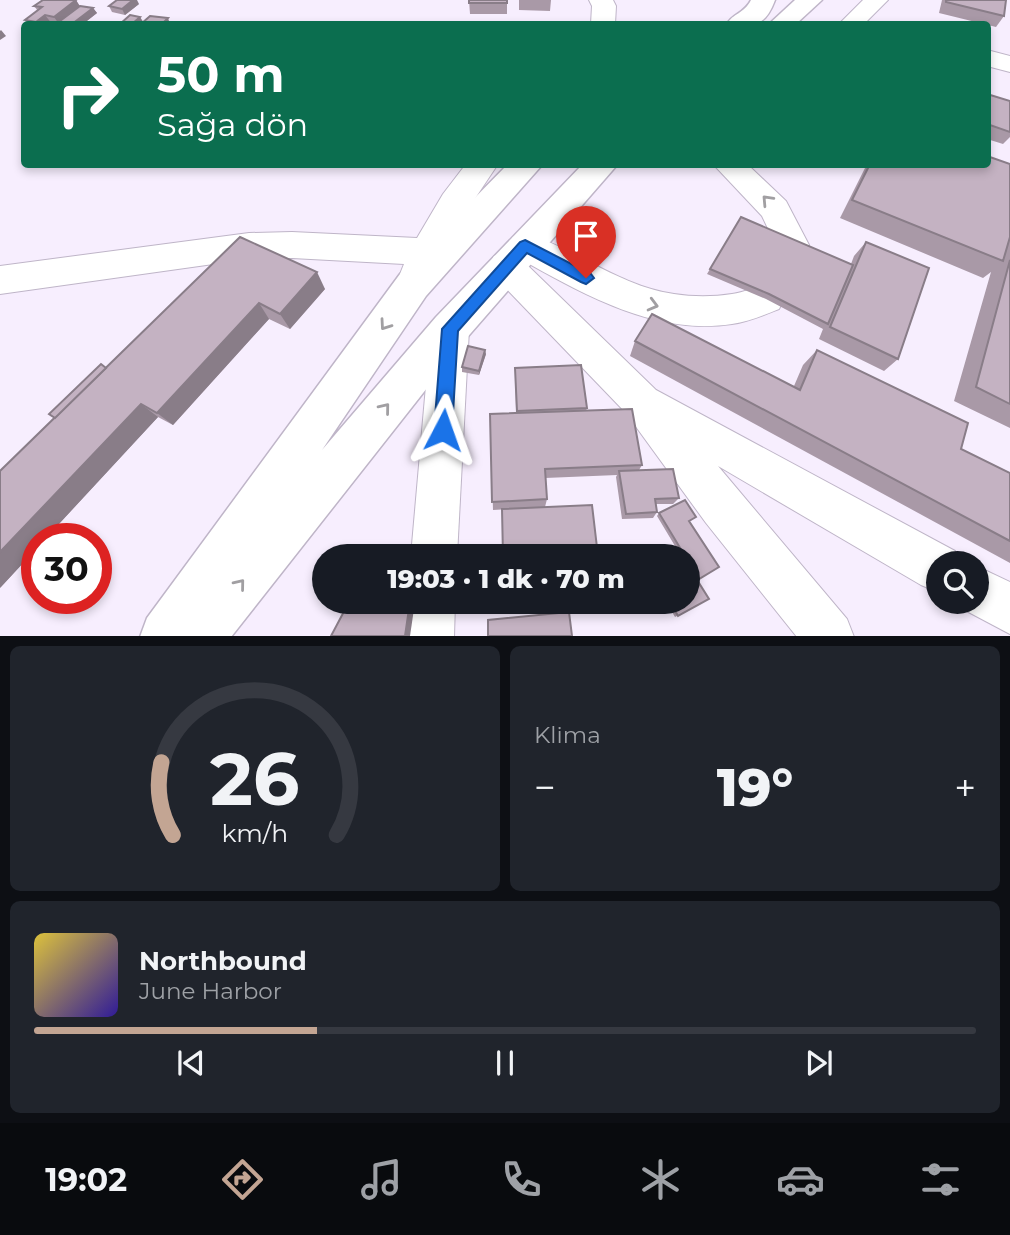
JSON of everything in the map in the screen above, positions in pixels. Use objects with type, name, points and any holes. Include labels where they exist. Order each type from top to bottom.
[{"type":"main road","points":[[744,21],[757,14],[763,0]]},
{"type":"main road","points":[[785,21],[810,0]]},
{"type":"main road","points":[[166,636],[419,269],[523,168]]},
{"type":"main road","points":[[197,636],[450,329],[598,168]]},
{"type":"street","points":[[601,0],[604,6],[603,21]]},
{"type":"street","points":[[859,21],[876,0]]},
{"type":"street","points":[[991,59],[1010,64]]},
{"type":"street","points":[[0,280],[249,246],[292,245],[419,269],[448,213],[481,168]]},
{"type":"street","points":[[732,168],[775,209],[792,245]]},
{"type":"street","points":[[516,256],[667,309],[706,313],[744,309],[766,299]]},
{"type":"street","points":[[516,256],[640,400],[722,507],[829,636]]},
{"type":"street","points":[[435,544],[450,329]]},
{"type":"street","points":[[640,400],[926,561]]},
{"type":"street","points":[[989,597],[1010,609]]},
{"type":"street","points":[[429,636],[430,614]]},
{"type":"building","points":[[43,0],[76,0],[54,17],[45,15],[37,21],[25,20],[42,7],[34,6]]},
{"type":"building","points":[[117,0],[133,0],[122,9],[109,6]]},
{"type":"building","points":[[469,0],[507,0],[507,3],[469,3]]},
{"type":"building","points":[[1006,0],[1004,16],[946,2]]},
{"type":"building","points":[[80,6],[93,8],[76,21],[60,21]]},
{"type":"building","points":[[130,15],[140,17],[135,21],[123,21]]},
{"type":"building","points":[[150,16],[168,18],[165,21],[144,21]]},
{"type":"building","points":[[991,95],[1010,101],[1010,132],[991,125]]},
{"type":"building","points":[[991,157],[1010,164],[1010,237],[1003,261],[852,200],[868,168],[991,168]]},
{"type":"building","points":[[741,217],[853,265],[828,324],[769,294],[710,269]]},
{"type":"building","points":[[240,237],[317,272],[280,314],[259,303],[157,413],[141,404],[28,523],[21,523],[21,530],[0,552],[0,471]]},
{"type":"building","points":[[866,242],[929,268],[898,359],[830,327]]},
{"type":"building","points":[[1010,260],[1010,404],[976,387]]},
{"type":"building","points":[[652,314],[800,390],[817,350],[968,423],[961,449],[1010,473],[1010,541],[635,341]]},
{"type":"building","points":[[468,346],[485,350],[479,371],[462,367]]},
{"type":"building","points":[[101,364],[106,368],[55,418],[49,414]]},
{"type":"building","points":[[581,365],[587,408],[517,411],[515,368]]},
{"type":"building","points":[[632,409],[642,465],[545,469],[547,499],[492,502],[490,414]]},
{"type":"building","points":[[673,469],[679,498],[655,499],[657,512],[626,514],[619,471]]},
{"type":"building","points":[[685,500],[696,517],[689,521],[719,567],[700,578],[700,544],[678,544],[659,513]]},
{"type":"building","points":[[592,505],[597,544],[503,544],[502,509]]},
{"type":"building","points":[[700,585],[709,599],[700,604]]},
{"type":"building","points":[[343,614],[408,614],[405,636],[331,636]]},
{"type":"building","points":[[569,614],[572,636],[488,636],[488,620]]},
{"type":"route","points":[[443,430],[450,329],[525,246],[586,278]]}]
